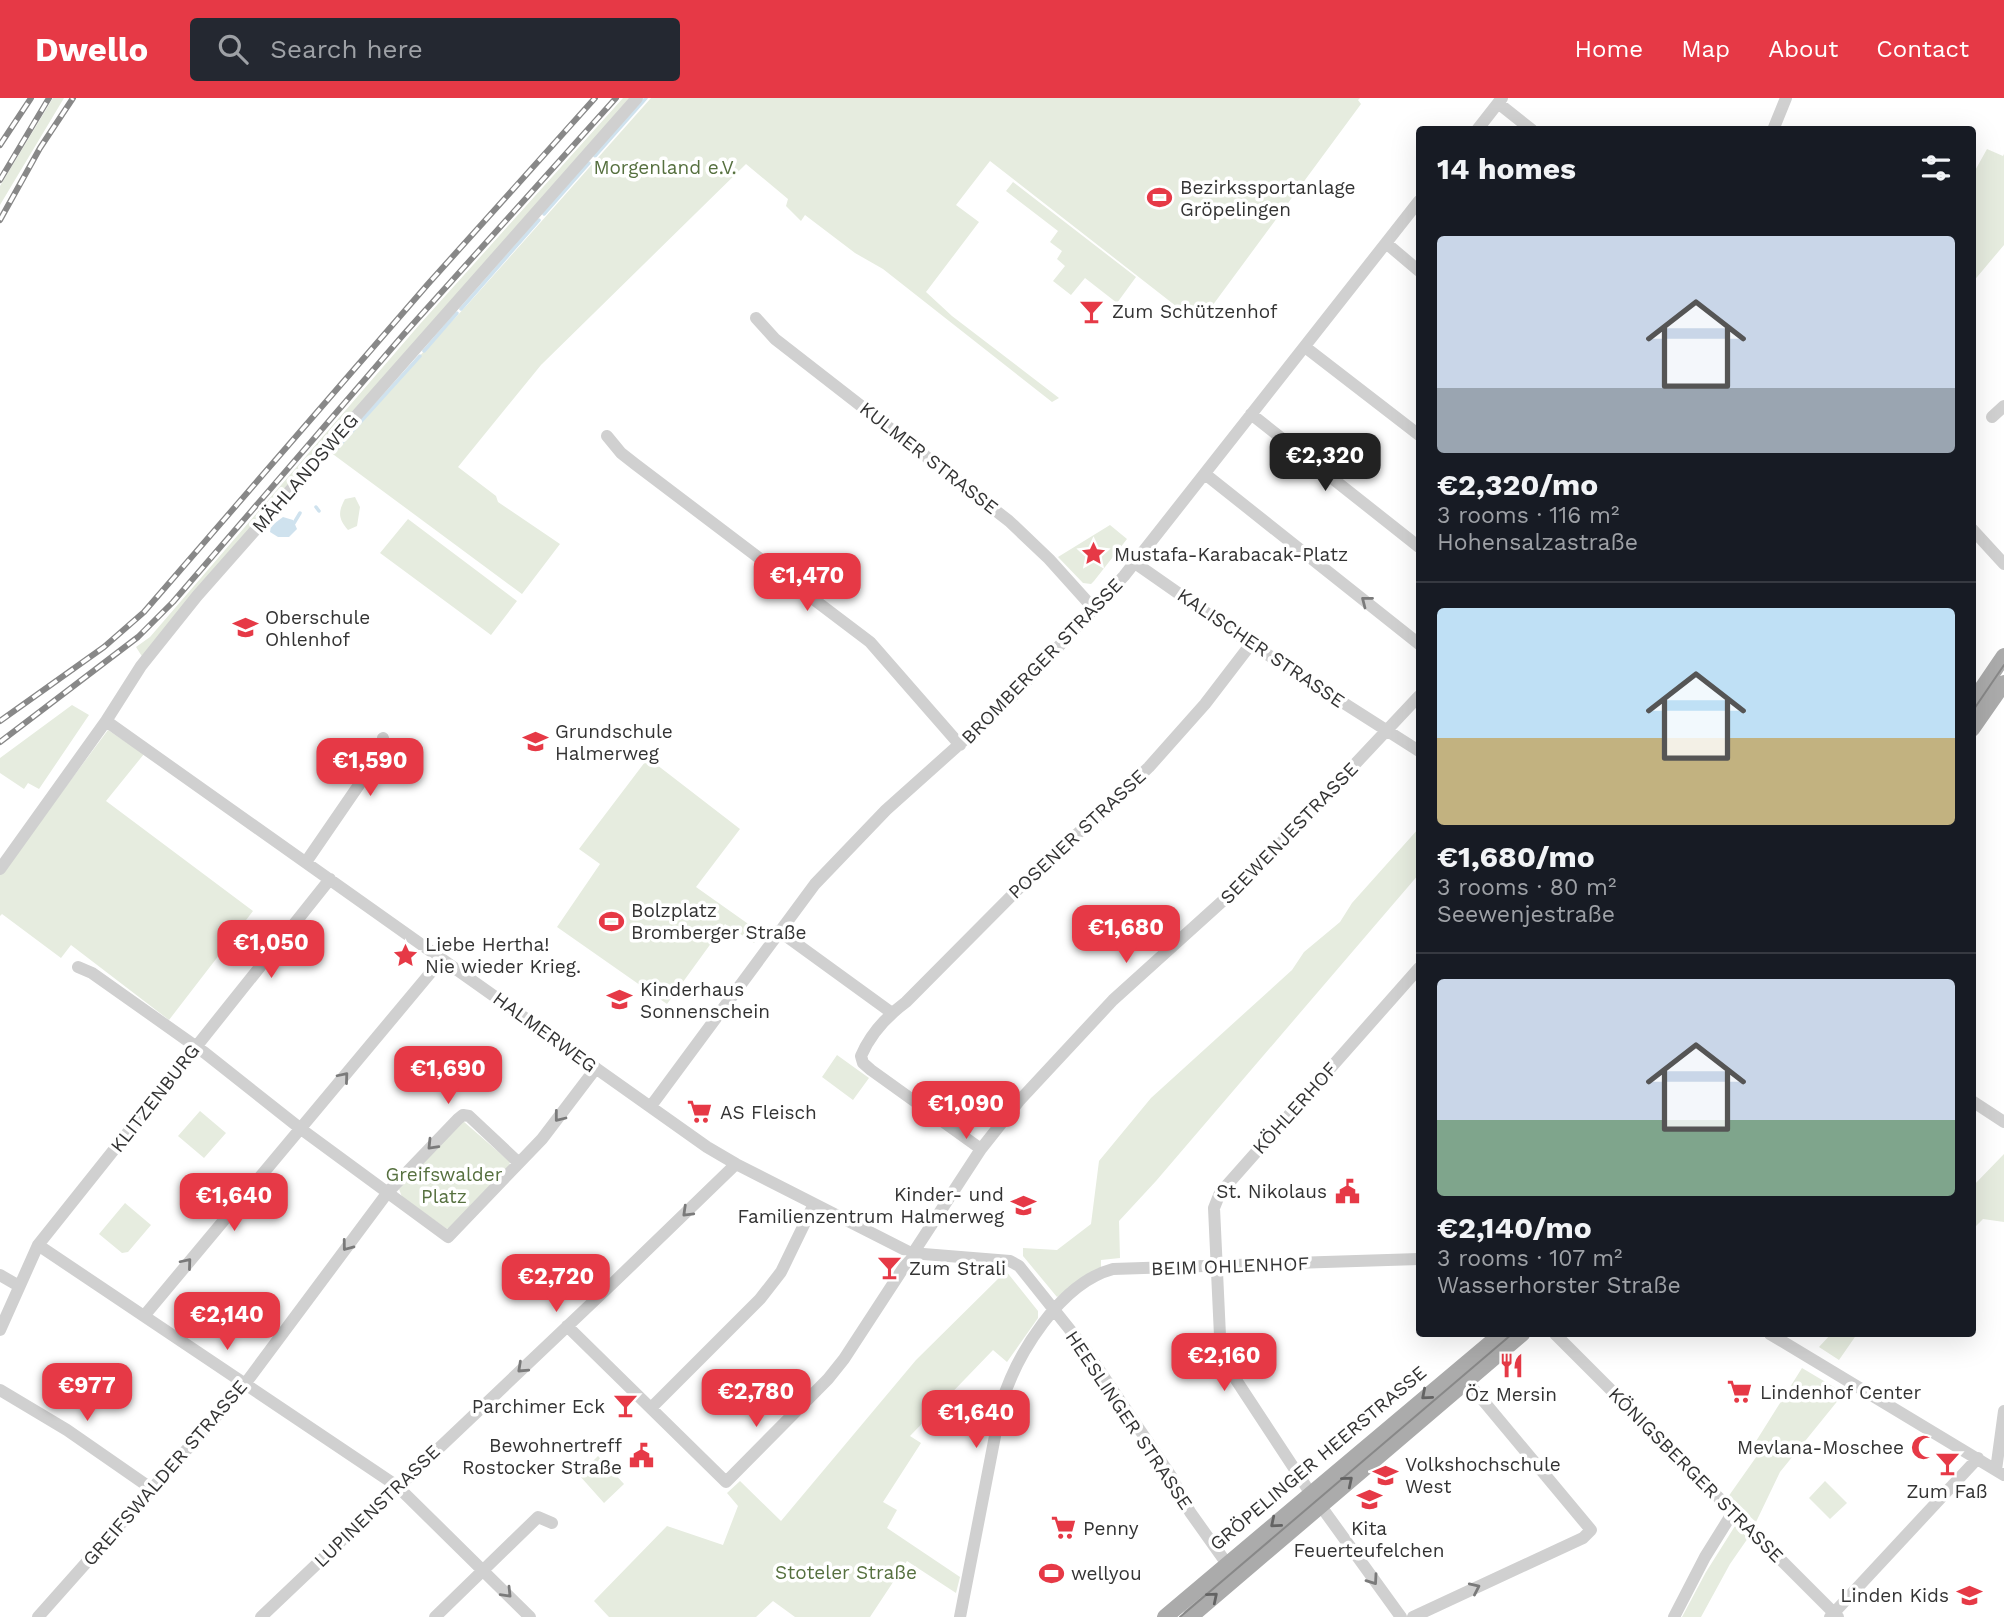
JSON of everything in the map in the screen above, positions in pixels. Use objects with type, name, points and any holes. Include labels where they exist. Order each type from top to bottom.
[{"type":"main road","points":[[1976,697],[2004,656]]},
{"type":"main road","points":[[1976,723],[2004,682]]},
{"type":"main road","name":"GRÖPELINGER HEERSTRASSE","points":[[1190,1617],[1237,1577],[1315,1499],[1497,1337]]},
{"type":"main road","name":"GRÖPELINGER HEERSTRASSE","points":[[1165,1617],[1227,1563],[1315,1499],[1518,1337]]},
{"type":"street","name":"MÄHLANDSWEG","points":[[0,869],[142,666],[197,596],[637,98]]},
{"type":"street","points":[[1779,126],[1786,98]]},
{"type":"street","points":[[1480,126],[1500,101],[1528,126]]},
{"type":"street","name":"BROMBERGER STRASSE","points":[[651,1107],[815,884],[883,812],[1010,699],[1135,563],[1416,205]]},
{"type":"street","points":[[1386,243],[1416,268]]},
{"type":"street","name":"KULMER STRASSE","points":[[756,318],[775,339],[1009,521],[1049,559],[1094,609]]},
{"type":"street","points":[[1305,347],[1416,433]]},
{"type":"street","points":[[1992,416],[2004,406]]},
{"type":"street","points":[[1251,414],[1416,545]]},
{"type":"street","points":[[607,436],[621,453],[635,464],[870,642],[960,745]]},
{"type":"street","points":[[1205,474],[1416,642]]},
{"type":"street","points":[[1976,534],[2004,565]]},
{"type":"street","name":"KALISCHER STRASSE","points":[[1135,563],[1251,644],[1416,749]]},
{"type":"street","name":"POSENER STRASSE","points":[[981,1149],[863,1063],[861,1056],[865,1047],[892,1013],[1047,860],[1099,815],[1149,766],[1205,704],[1251,644]]},
{"type":"street","name":"SEEWENJESTRASSE","points":[[651,1408],[726,1482],[828,1379],[844,1359],[981,1149],[1019,1101],[1087,1026],[1138,976],[1247,879],[1416,699]]},
{"type":"street","name":"HALMERWEG","points":[[106,721],[707,1147],[911,1254],[1010,1261],[1019,1266]]},
{"type":"street","points":[[306,862],[385,747],[383,737]]},
{"type":"street","name":"KLITZENBURG","points":[[0,1330],[38,1245],[330,879]]},
{"type":"street","points":[[779,931],[892,1013]]},
{"type":"street","points":[[144,1316],[442,959]]},
{"type":"street","points":[[78,967],[92,973],[449,1237],[542,1139],[596,1068]]},
{"type":"street","name":"KÖHLERHOF","points":[[1401,1617],[1315,1499],[1221,1357],[1214,1208],[1220,1193],[1416,971]]},
{"type":"street","points":[[1976,1104],[2004,1122]]},
{"type":"street","points":[[388,1192],[463,1115],[469,1116],[519,1163]]},
{"type":"street","name":"LUPINENSTRASSE","points":[[261,1617],[736,1164]]},
{"type":"street","name":"GREIFSWALDER STRASSE","points":[[38,1617],[244,1384],[388,1192]]},
{"type":"street","points":[[567,1326],[651,1408],[760,1299],[781,1272],[814,1203]]},
{"type":"street","points":[[38,1245],[397,1486],[530,1617]]},
{"type":"street","name":"BEIM OHLENHOF","points":[[960,1617],[1008,1381],[1018,1360],[1054,1309],[1101,1273],[1113,1269],[1416,1259]]},
{"type":"street","name":"HEESLINGER STRASSE","points":[[1019,1266],[1083,1346],[1171,1476],[1190,1512],[1237,1577]]},
{"type":"street","points":[[0,1275],[19,1286]]},
{"type":"street","name":"KÖNIGSBERGER STRASSE","points":[[1558,1337],[1834,1616]]},
{"type":"street","points":[[1774,1337],[2000,1472],[2004,1415]]},
{"type":"street","points":[[1413,1617],[1583,1538],[1591,1530],[1466,1380]]},
{"type":"street","points":[[0,1390],[67,1430],[152,1489]]},
{"type":"street","points":[[1834,1616],[1978,1458]]},
{"type":"street","points":[[1674,1617],[1705,1557],[1733,1512]]},
{"type":"street","points":[[435,1617],[538,1517],[552,1523]]},
{"type":"green space","points":[[53,98],[64,98],[0,205],[0,186]]},
{"type":"green space","points":[[623,98],[631,98],[143,658],[136,647],[150,637],[420,324]]},
{"type":"green space","name":"Morgenland e.V.","points":[[651,98],[1360,98],[1358,100],[1361,104],[1204,317],[1196,311],[1190,317],[990,161],[956,205],[979,222],[926,292],[952,316],[1059,398],[1052,402],[883,269],[855,253],[805,215],[801,221],[786,206],[788,199],[746,164],[541,365],[458,467],[496,496],[498,502],[560,544],[522,594],[330,452],[468,304]]},
{"type":"green space","points":[[1987,149],[2003,156],[2004,154],[2004,245],[1976,278],[1976,169]]},
{"type":"green space","points":[[1013,182],[1136,277],[1117,303],[1085,278],[1071,295],[1053,281],[1065,266],[1057,259],[1062,251],[1050,242],[1058,231],[1006,191]]},
{"type":"green space","points":[[355,497],[360,507],[357,526],[348,530],[342,522],[340,511],[345,499]]},
{"type":"green space","points":[[408,519],[517,601],[491,635],[380,553]]},
{"type":"green space","points":[[1110,525],[1127,539],[1091,584],[1083,583],[1058,557]]},
{"type":"green space","points":[[72,705],[89,715],[39,789],[28,783],[24,789],[0,773],[0,758]]},
{"type":"green space","points":[[108,730],[144,754],[106,801],[253,911],[169,1020],[71,945],[61,958],[2,914],[0,916],[0,875]]},
{"type":"green space","points":[[648,758],[740,829],[696,887],[761,933],[754,943],[725,924],[667,1004],[557,927],[600,864],[579,849]]},
{"type":"green space","points":[[1416,831],[1416,878],[1119,1221],[1120,1258],[1101,1260],[1101,1267],[1057,1297],[1023,1256],[1023,1248],[1057,1250],[1091,1224],[1099,1161],[1151,1098],[1292,970],[1304,952],[1340,922],[1352,903]]},
{"type":"green space","points":[[837,1055],[869,1078],[853,1100],[822,1077]]},
{"type":"green space","points":[[200,1111],[226,1133],[204,1158],[178,1136]]},
{"type":"green space","name":"Greifswalder Platz","points":[[463,1121],[510,1162],[508,1168],[454,1225],[447,1229],[402,1197],[399,1189]]},
{"type":"green space","points":[[2004,1154],[2004,1222],[1983,1219],[1976,1226],[1976,1183]]},
{"type":"green space","points":[[125,1203],[151,1225],[128,1252],[122,1253],[99,1234]]},
{"type":"green space","name":"Stoteler Straße","points":[[1006,1271],[1038,1311],[1038,1318],[1007,1362],[993,1350],[910,1436],[921,1443],[883,1502],[897,1510],[887,1528],[960,1577],[956,1593],[907,1561],[870,1617],[795,1617],[773,1601],[756,1617],[609,1617],[594,1601],[667,1526],[723,1545],[738,1506],[727,1493],[740,1481],[781,1521],[916,1360]]},
{"type":"green space","points":[[1828,1337],[1855,1337],[1839,1360],[1819,1347]]},
{"type":"green space","points":[[1802,1368],[1844,1393],[1780,1472],[1756,1522],[1728,1497],[1759,1453],[1753,1446]]},
{"type":"green space","points":[[598,1456],[624,1484],[604,1503],[579,1475]]},
{"type":"green space","points":[[1825,1481],[1847,1503],[1830,1519],[1809,1498]]},
{"type":"green space","points":[[1735,1526],[1748,1538],[1730,1564],[1701,1617],[1682,1617],[1706,1572]]},
{"type":"water","points":[[283,517],[293,520],[297,529],[289,537],[278,537],[270,532],[271,526]]},
{"type":"waterway","points":[[595,156],[646,98]]},
{"type":"waterway","points":[[544,214],[589,163]]},
{"type":"waterway","points":[[461,309],[539,220]]},
{"type":"waterway","points":[[424,351],[457,313]]},
{"type":"waterway","points":[[336,449],[420,356]]},
{"type":"waterway","points":[[316,507],[319,511]]},
{"type":"waterway","points":[[294,523],[300,513]]},
{"type":"tram line","points":[[1976,706],[2004,665]]},
{"type":"tram line","points":[[1180,1617],[1508,1337]]},
{"type":"railway","points":[[0,145],[31,98]]},
{"type":"railway","points":[[0,180],[49,98]]},
{"type":"railway","points":[[0,220],[40,148],[73,98]]},
{"type":"railway","points":[[0,721],[104,647],[144,612],[428,284],[595,98]]},
{"type":"railway","points":[[0,742],[138,637],[173,602],[404,334],[616,98]]},
{"type":"place","name":"Bezirkssportanlage Gröpelingen","points":[[1160,198]]},
{"type":"place","name":"Zum Schützenhof","points":[[1092,311]]},
{"type":"place","name":"Mustafa-Karabacak-Platz","points":[[1094,554]]},
{"type":"place","name":"Oberschule Ohlenhof","points":[[245,628]]},
{"type":"place","name":"Grundschule Halmerweg","points":[[535,742]]},
{"type":"place","name":"Bolzplatz Bromberger Straße","points":[[611,921]]},
{"type":"place","name":"Liebe Hertha! Nie wieder Krieg.","points":[[405,955]]},
{"type":"place","name":"Kinderhaus Sonnenschein","points":[[620,1000]]},
{"type":"place","name":"AS Fleisch","points":[[700,1112]]},
{"type":"place","name":"St. Nikolaus","points":[[1347,1191]]},
{"type":"place","name":"Kinder- und Familienzentrum Halmerweg","points":[[1024,1205]]},
{"type":"place","name":"Zum Strali","points":[[889,1268]]},
{"type":"place","name":"Öz Mersin","points":[[1511,1366]]},
{"type":"place","name":"Lindenhof Center","points":[[1740,1392]]},
{"type":"place","name":"Parchimer Eck","points":[[625,1406]]},
{"type":"place","name":"Mevlana-Moschee","points":[[1924,1447]]},
{"type":"place","name":"Bewohnertreff Rostocker Straße","points":[[642,1456]]},
{"type":"place","name":"Zum Faß","points":[[1947,1463]]},
{"type":"place","name":"Volkshochschule West","points":[[1385,1475]]},
{"type":"place","name":"Kita Feuerteufelchen","points":[[1369,1500]]},
{"type":"place","name":"Penny","points":[[1063,1528]]},
{"type":"place","name":"wellyou","points":[[1051,1573]]},
{"type":"place","name":"Linden Kids","points":[[1969,1595]]}]
